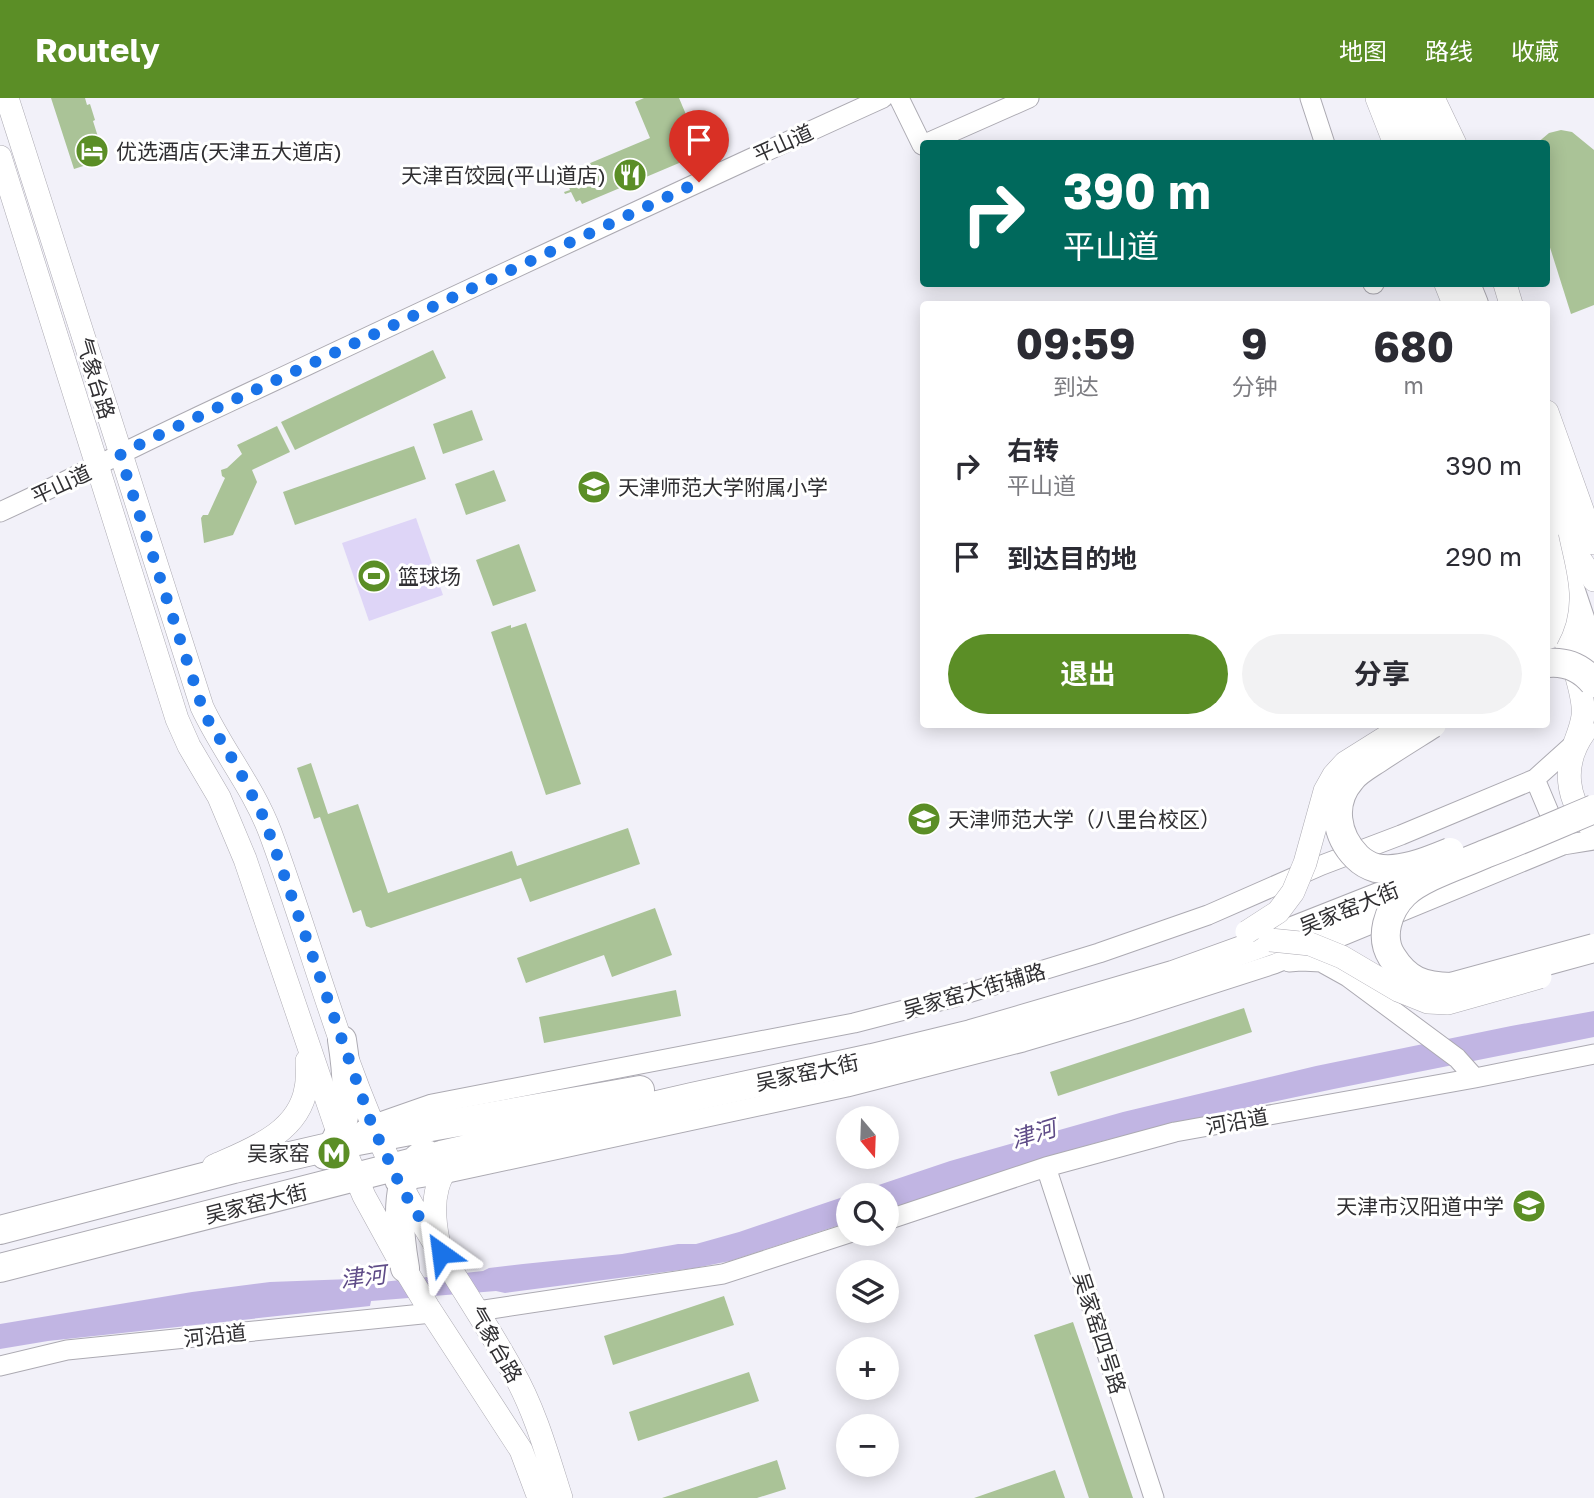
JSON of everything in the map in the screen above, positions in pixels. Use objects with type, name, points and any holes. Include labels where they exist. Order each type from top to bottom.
[{"type":"highway","points":[[1397,98],[1413,140]]},
{"type":"highway","points":[[1420,98],[1434,140]]},
{"type":"highway","points":[[1550,475],[1589,560],[1594,603]]},
{"type":"highway","points":[[1550,529],[1594,660]]},
{"type":"highway","points":[[1550,663],[1568,664],[1594,683]]},
{"type":"highway","points":[[1426,728],[1351,779],[1343,792],[1338,818],[1339,831],[1344,841],[1363,862],[1388,868],[1433,867]]},
{"type":"highway","name":"吴家窑大街","points":[[0,1230],[381,1132],[436,1126],[575,1102],[690,1089],[872,1058],[971,1034],[1173,975],[1264,945],[1433,867],[1507,829],[1594,791]]},
{"type":"highway","name":"吴家窑大街","points":[[1433,867],[1594,809]]},
{"type":"highway","points":[[1433,867],[1405,893],[1390,913],[1385,939],[1390,954],[1401,970],[1422,984],[1451,987],[1594,948]]},
{"type":"highway","points":[[261,1201],[296,1182],[338,1142],[346,1099],[346,1069],[341,1040]]},
{"type":"highway","name":"吴家窑大街","points":[[0,1268],[356,1177],[408,1171],[493,1144],[690,1089]]},
{"type":"highway","points":[[405,1268],[400,1205],[408,1171],[463,1135],[526,1122],[575,1102]]},
{"type":"main road","name":"气象台路","points":[[7,98],[202,707],[238,768],[267,825],[341,1040],[381,1132],[408,1171],[441,1253],[513,1372],[531,1408],[561,1498]]},
{"type":"main road","points":[[1377,98],[1393,140]]},
{"type":"main road","points":[[1433,98],[1453,140]]},
{"type":"main road","name":"气象台路","points":[[0,157],[177,719],[189,746],[219,797],[245,859],[338,1142],[405,1268],[521,1450],[539,1498]]},
{"type":"main road","points":[[1550,423],[1589,560]]},
{"type":"main road","points":[[1550,552],[1559,598],[1557,614],[1550,631]]},
{"type":"main road","points":[[1550,598],[1583,703],[1583,717],[1570,761],[1569,782],[1575,805],[1594,830]]},
{"type":"main road","points":[[1575,743],[1594,721]]},
{"type":"main road","points":[[1401,728],[1345,763],[1334,775],[1325,790],[1305,863],[1293,892],[1278,912],[1264,945],[1310,944],[1342,957],[1398,990],[1428,1002],[1448,1003],[1594,962]]},
{"type":"main road","points":[[306,1040],[346,1099],[381,1132],[408,1171]]},
{"type":"main road","points":[[173,1185],[252,1148],[288,1126],[303,1102],[307,1088],[306,1040]]},
{"type":"main road","points":[[441,1253],[434,1205],[443,1174],[456,1158],[493,1144]]},
{"type":"street","name":"平山道","points":[[0,512],[144,442],[883,98]]},
{"type":"street","points":[[900,98],[920,141]]},
{"type":"street","points":[[934,140],[1029,98]]},
{"type":"street","points":[[1310,98],[1324,140]]},
{"type":"street","name":"吴家窑大街辅路","points":[[381,1132],[432,1104],[853,1023],[955,997],[1099,953],[1208,915],[1322,865],[1535,779],[1575,743]]},
{"type":"street","points":[[1535,779],[1563,845]]},
{"type":"street","points":[[408,1171],[443,1174],[729,1114],[1023,1042],[1112,1016],[1264,945],[1563,845],[1594,840]]},
{"type":"street","points":[[1264,945],[1301,961],[1321,962],[1348,977],[1457,1058],[1475,1078]]},
{"type":"street","name":"河沿道","points":[[899,1216],[1046,1167],[1175,1132],[1594,1054]]},
{"type":"street","name":"吴家窑四号路","points":[[1046,1167],[1154,1498]]},
{"type":"street","points":[[474,1306],[723,1274],[836,1237]]},
{"type":"street","name":"河沿道","points":[[0,1366],[67,1350],[430,1310]]},
{"type":"shaded area","points":[[416,518],[443,595],[369,621],[342,543]]},
{"type":"shaded area","points":[[1594,1011],[1594,1037],[1188,1120],[1039,1160],[899,1206],[899,1183],[885,1183],[950,1161],[1123,1112],[1316,1066]]},
{"type":"shaded area","points":[[836,1199],[836,1226],[730,1261],[695,1268],[505,1293],[496,1291],[371,1301],[370,1306],[48,1341],[0,1349],[0,1324],[192,1292],[270,1282],[351,1279],[373,1283],[483,1271],[489,1268],[622,1254],[678,1244],[696,1244]]},
{"type":"building","points":[[51,98],[85,98],[87,105],[90,104],[99,140],[102,139],[105,159],[74,169]]},
{"type":"building","points":[[644,98],[679,98],[699,145],[695,154],[582,204],[580,200],[576,202],[571,192],[565,194],[564,192],[570,190],[564,174],[650,138],[635,102]]},
{"type":"building","points":[[1561,130],[1572,132],[1594,150],[1594,305],[1571,314],[1550,248],[1550,140],[1541,140],[1549,133]]},
{"type":"building","points":[[433,350],[446,378],[295,450],[281,422]]},
{"type":"building","points":[[472,410],[483,440],[443,454],[433,424]]},
{"type":"building","points":[[277,426],[290,452],[252,470],[257,482],[233,535],[204,543],[201,518],[208,515],[225,478],[221,470],[242,454],[237,445]]},
{"type":"building","points":[[414,446],[426,479],[295,525],[283,492]]},
{"type":"building","points":[[494,470],[506,501],[466,515],[455,484]]},
{"type":"building","points":[[519,544],[536,591],[493,606],[476,560]]},
{"type":"building","points":[[526,623],[581,784],[546,795],[491,632]]},
{"type":"building","points":[[311,763],[328,814],[358,804],[388,893],[512,851],[517,866],[628,828],[640,864],[530,902],[521,878],[371,928],[366,926],[361,910],[353,913],[320,817],[314,819],[297,768]]},
{"type":"building","points":[[655,908],[672,955],[612,977],[604,955],[526,983],[517,958]]},
{"type":"building","points":[[676,990],[681,1016],[544,1043],[539,1017]]},
{"type":"building","points":[[1244,1008],[1252,1032],[1058,1096],[1050,1072]]},
{"type":"building","points":[[724,1296],[734,1325],[613,1365],[604,1336]]},
{"type":"building","points":[[1073,1322],[1133,1498],[1089,1498],[1034,1335]]},
{"type":"building","points":[[749,1372],[759,1401],[638,1441],[629,1412]]},
{"type":"building","points":[[777,1460],[786,1489],[757,1498],[662,1498]]},
{"type":"building","points":[[1055,1470],[1065,1498],[974,1498]]},
{"type":"place","name":"优选酒店(天津五大道店)","points":[[92,151]]},
{"type":"place","name":"天津百饺园(平山道店)","points":[[630,175]]},
{"type":"place","name":"天津师范大学附属小学","points":[[594,487]]},
{"type":"place","name":"篮球场","points":[[374,576]]},
{"type":"place","name":"天津师范大学（八里台校区）","points":[[924,819]]},
{"type":"place","name":"吴家窑","points":[[334,1153]]},
{"type":"place","name":"天津市汉阳道中学","points":[[1529,1206]]},
{"type":"route","points":[[441,1253],[402,1189],[372,1125],[270,831],[238,768],[202,707],[120,455],[699,182]]},
{"type":"water label","name":"津河","points":[[1033,1133]]},
{"type":"water label","name":"津河","points":[[363,1276]]}]
